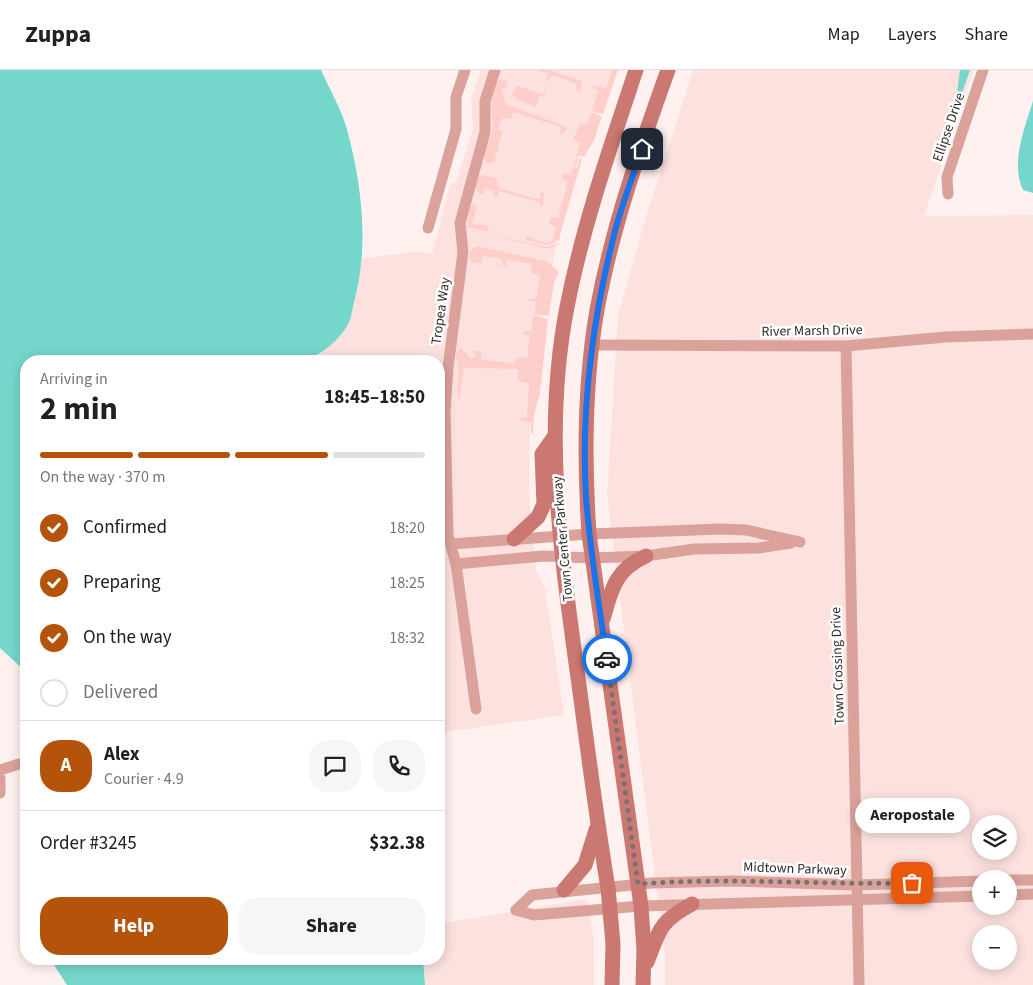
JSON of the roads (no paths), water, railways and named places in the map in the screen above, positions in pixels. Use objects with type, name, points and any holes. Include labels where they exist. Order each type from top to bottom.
[{"type":"main road","name":"Town Center Parkway","points":[[612,985],[608,888],[562,558],[557,516],[554,437],[556,394],[567,308],[589,210],[636,70]]},
{"type":"main road","name":"Town Center Parkway","points":[[643,978],[641,906],[589,534],[586,496],[586,416],[597,311],[613,237],[668,70]]},
{"type":"main road","points":[[662,86],[682,70]]},
{"type":"main road","points":[[514,538],[538,517],[544,504],[542,454],[554,437]]},
{"type":"main road","points":[[602,625],[612,586],[631,563],[646,556]]},
{"type":"main road","points":[[564,890],[585,865],[598,821]]},
{"type":"main road","points":[[643,978],[660,929],[671,916],[692,904]]},
{"type":"street","points":[[428,228],[456,129],[456,97],[465,70]]},
{"type":"street","name":"Tropea Way","points":[[476,709],[456,564],[450,544],[446,506],[445,418],[449,359],[464,252],[460,223],[485,132],[485,101],[495,70]]},
{"type":"street","name":"Ellipse Drive","points":[[948,194],[947,177],[983,70]]},
{"type":"street","name":"River Marsh Drive","points":[[592,345],[846,346],[946,337],[1033,334]]},
{"type":"street","name":"Town Crossing Drive","points":[[846,346],[859,985]]},
{"type":"street","points":[[450,544],[514,538],[721,528],[746,530],[800,542],[759,548],[694,550],[646,556],[592,558],[542,556],[456,564]]},
{"type":"street","points":[[0,770],[20,764]]},
{"type":"street","points":[[0,778],[0,792]]},
{"type":"street","points":[[1017,880],[1033,880]]},
{"type":"street","name":"Midtown Parkway","points":[[610,908],[534,914],[516,910],[532,895],[564,890],[608,888],[638,884],[731,881],[856,885],[972,881]]},
{"type":"street","points":[[1017,895],[1033,894]]},
{"type":"street","points":[[610,908],[972,896]]},
{"type":"water","points":[[0,70],[321,70],[346,126],[360,193],[362,216],[361,261],[350,320],[345,330],[318,355],[20,355],[20,666],[0,648]]},
{"type":"water","points":[[960,70],[970,70],[959,101],[956,100]]},
{"type":"water","points":[[1033,101],[1033,193],[1023,190],[1019,179],[1018,157]]},
{"type":"water","points":[[54,965],[423,965],[425,985],[67,985]]},
{"type":"place","name":"Aeropostale","points":[[912,883]]}]
